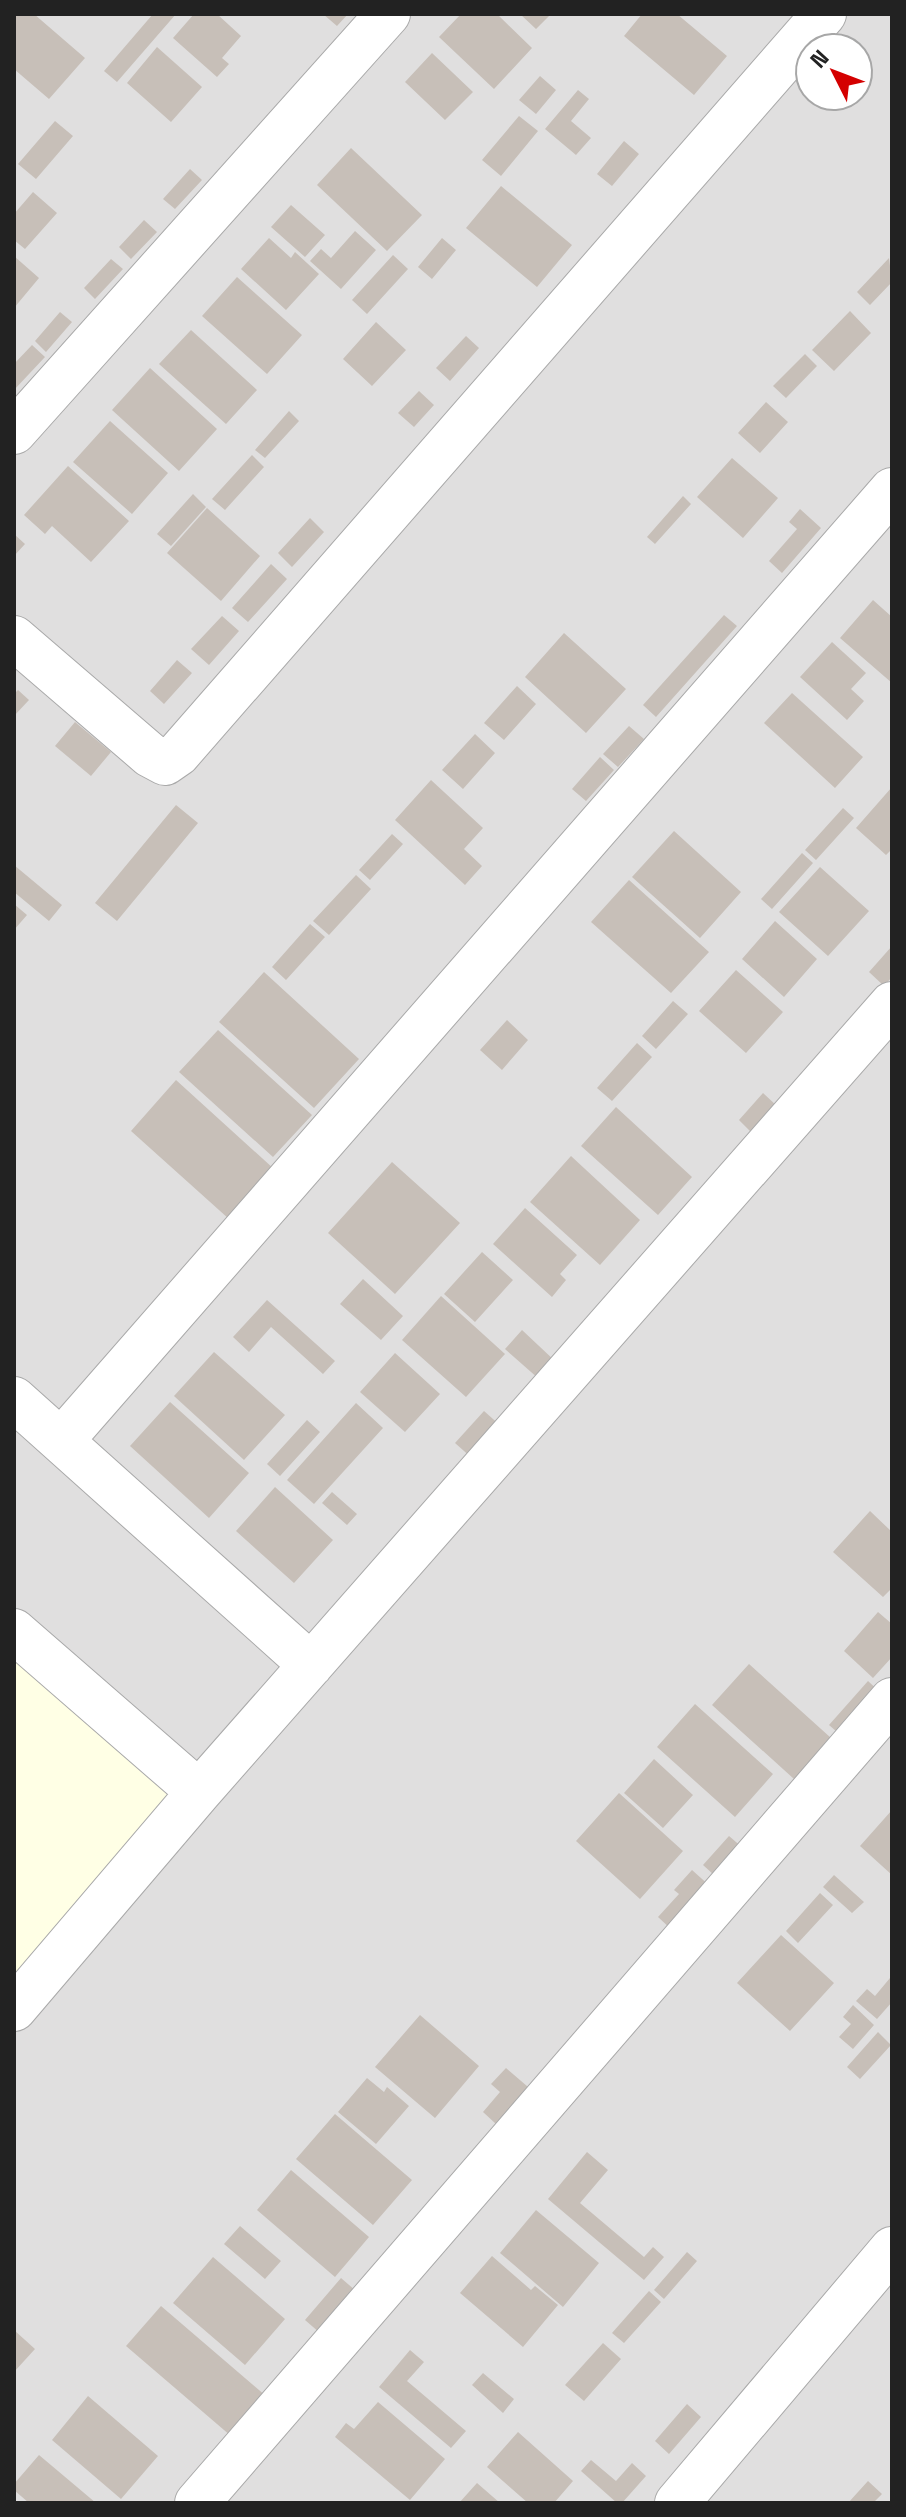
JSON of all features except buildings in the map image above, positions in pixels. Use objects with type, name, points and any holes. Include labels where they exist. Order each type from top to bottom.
[{"type":"street","points":[[14,432],[388,14]]},
{"type":"street","points":[[14,638],[150,755],[165,763],[178,754],[824,14]]},
{"type":"street","points":[[61,1441],[892,490]]},
{"type":"street","points":[[14,2009],[199,1792],[892,1004]]},
{"type":"street","points":[[14,1399],[311,1665]]},
{"type":"street","points":[[14,1631],[199,1792]]},
{"type":"street","points":[[197,2503],[892,1700]]},
{"type":"street","points":[[677,2503],[892,2249]]},
{"type":"shaded area","points":[[14,14],[892,14],[892,2503],[14,2503]]},
{"type":"shaded area","points":[[14,1659],[171,1797],[14,1975]]}]
